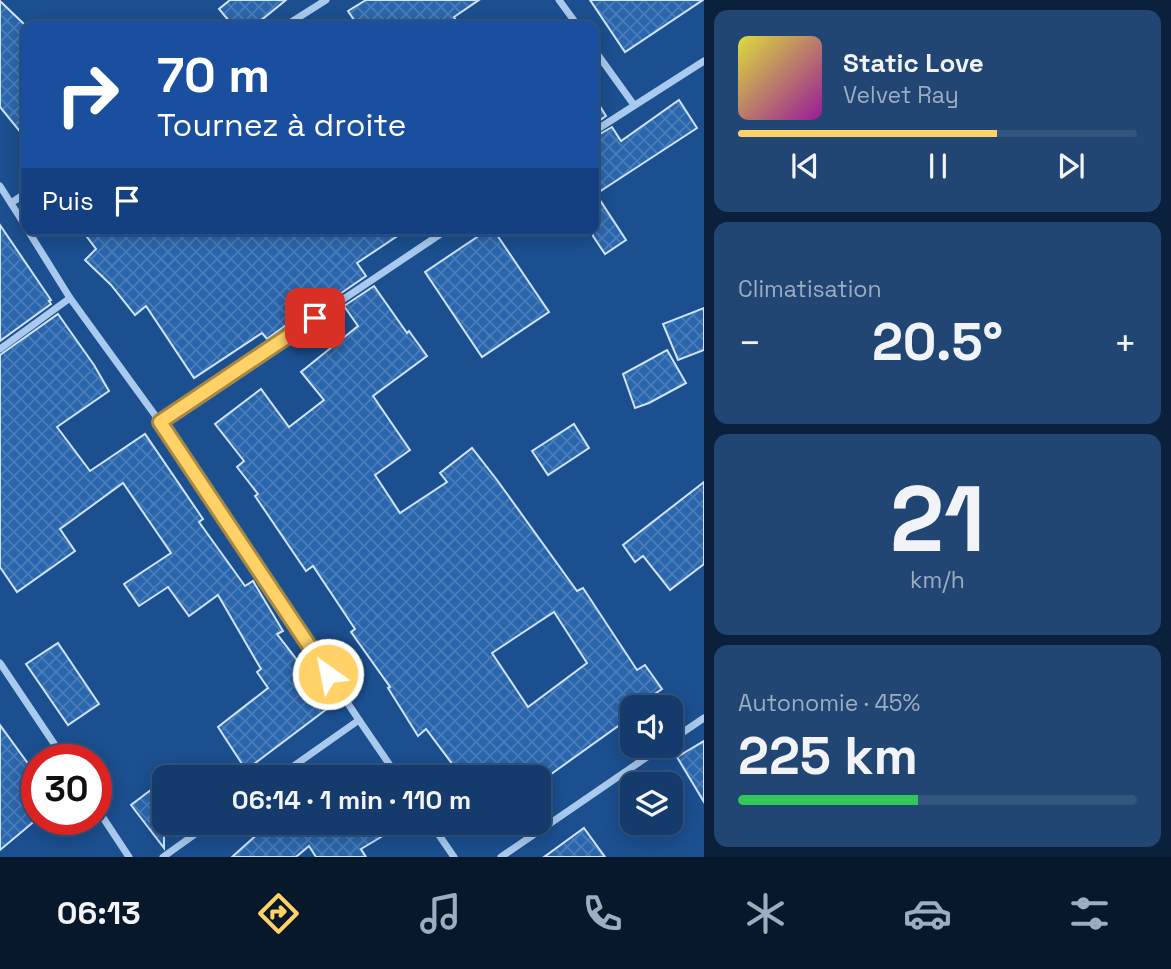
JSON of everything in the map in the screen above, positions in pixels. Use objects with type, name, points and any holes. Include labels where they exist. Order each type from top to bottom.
[{"type":"street","points":[[293,21],[326,0]]},
{"type":"street","points":[[559,0],[574,21]]},
{"type":"street","points":[[599,56],[634,105]]},
{"type":"street","points":[[599,128],[704,61]]},
{"type":"street","points":[[0,186],[21,219]]},
{"type":"street","points":[[11,203],[21,196]]},
{"type":"street","points":[[31,235],[70,298],[160,422],[390,765]]},
{"type":"street","points":[[160,422],[439,235]]},
{"type":"street","points":[[0,349],[70,298]]},
{"type":"street","points":[[0,663],[54,744]]},
{"type":"street","points":[[683,732],[704,718]]},
{"type":"street","points":[[295,765],[359,720]]},
{"type":"street","points":[[501,857],[645,758]]},
{"type":"street","points":[[112,831],[130,857]]},
{"type":"street","points":[[163,857],[194,835]]},
{"type":"street","points":[[439,835],[454,857]]},
{"type":"building","points":[[230,0],[286,0],[260,21],[229,21],[219,9]]},
{"type":"building","points":[[366,0],[479,0],[454,17],[456,21],[355,21],[348,11]]},
{"type":"building","points":[[590,0],[703,0],[625,52]]},
{"type":"building","points":[[0,1],[21,21],[21,133],[0,107]]},
{"type":"building","points":[[679,100],[697,128],[599,192],[599,135],[612,127],[621,141]]},
{"type":"building","points":[[599,105],[606,116],[599,121]]},
{"type":"building","points":[[599,199],[626,240],[605,254],[593,236],[599,235]]},
{"type":"building","points":[[0,225],[51,300],[51,304],[0,341]]},
{"type":"building","points":[[86,235],[399,235],[357,263],[366,276],[337,296],[333,291],[267,339],[262,333],[194,378],[146,306],[135,315],[111,285],[85,260],[96,249]]},
{"type":"building","points":[[480,235],[497,235],[549,312],[482,357],[425,272]]},
{"type":"building","points":[[374,286],[427,356],[373,396],[410,450],[375,475],[400,513],[447,482],[440,473],[472,448],[577,591],[583,588],[637,670],[645,665],[662,689],[653,695],[620,695],[620,725],[551,774],[551,765],[453,765],[426,729],[418,736],[388,688],[390,687],[351,632],[355,629],[313,566],[306,571],[255,496],[258,494],[237,467],[244,461],[215,424],[261,389],[289,427],[324,400],[301,372],[358,326],[344,306]],"holes":[[[554,612],[587,663],[528,707],[492,653]]]},
{"type":"building","points":[[704,308],[704,350],[678,360],[663,324]]},
{"type":"building","points":[[58,314],[109,391],[57,427],[90,471],[145,434],[203,519],[199,522],[245,586],[253,581],[283,631],[277,634],[332,705],[253,765],[243,765],[218,727],[268,688],[257,672],[261,669],[218,595],[189,616],[168,587],[139,606],[124,584],[171,553],[123,483],[60,529],[75,551],[17,592],[0,567],[0,355]]},
{"type":"building","points":[[667,350],[686,383],[635,408],[623,374]]},
{"type":"building","points":[[574,424],[589,448],[548,475],[532,451]]},
{"type":"building","points":[[704,482],[704,564],[670,590],[643,556],[635,562],[623,545]]},
{"type":"building","points":[[58,643],[99,704],[68,725],[26,664]]},
{"type":"building","points":[[0,725],[21,754],[21,832],[0,850]]},
{"type":"building","points":[[704,741],[704,802],[678,758],[683,758],[683,753]]},
{"type":"building","points":[[152,789],[152,832],[131,805]]},
{"type":"building","points":[[584,828],[605,857],[544,857]]},
{"type":"building","points":[[154,835],[164,835],[164,848]]},
{"type":"building","points":[[257,835],[384,835],[361,849],[366,857],[316,857],[309,846],[296,857],[232,857]]},
{"type":"route","points":[[315,318],[160,422],[328,674]]}]
